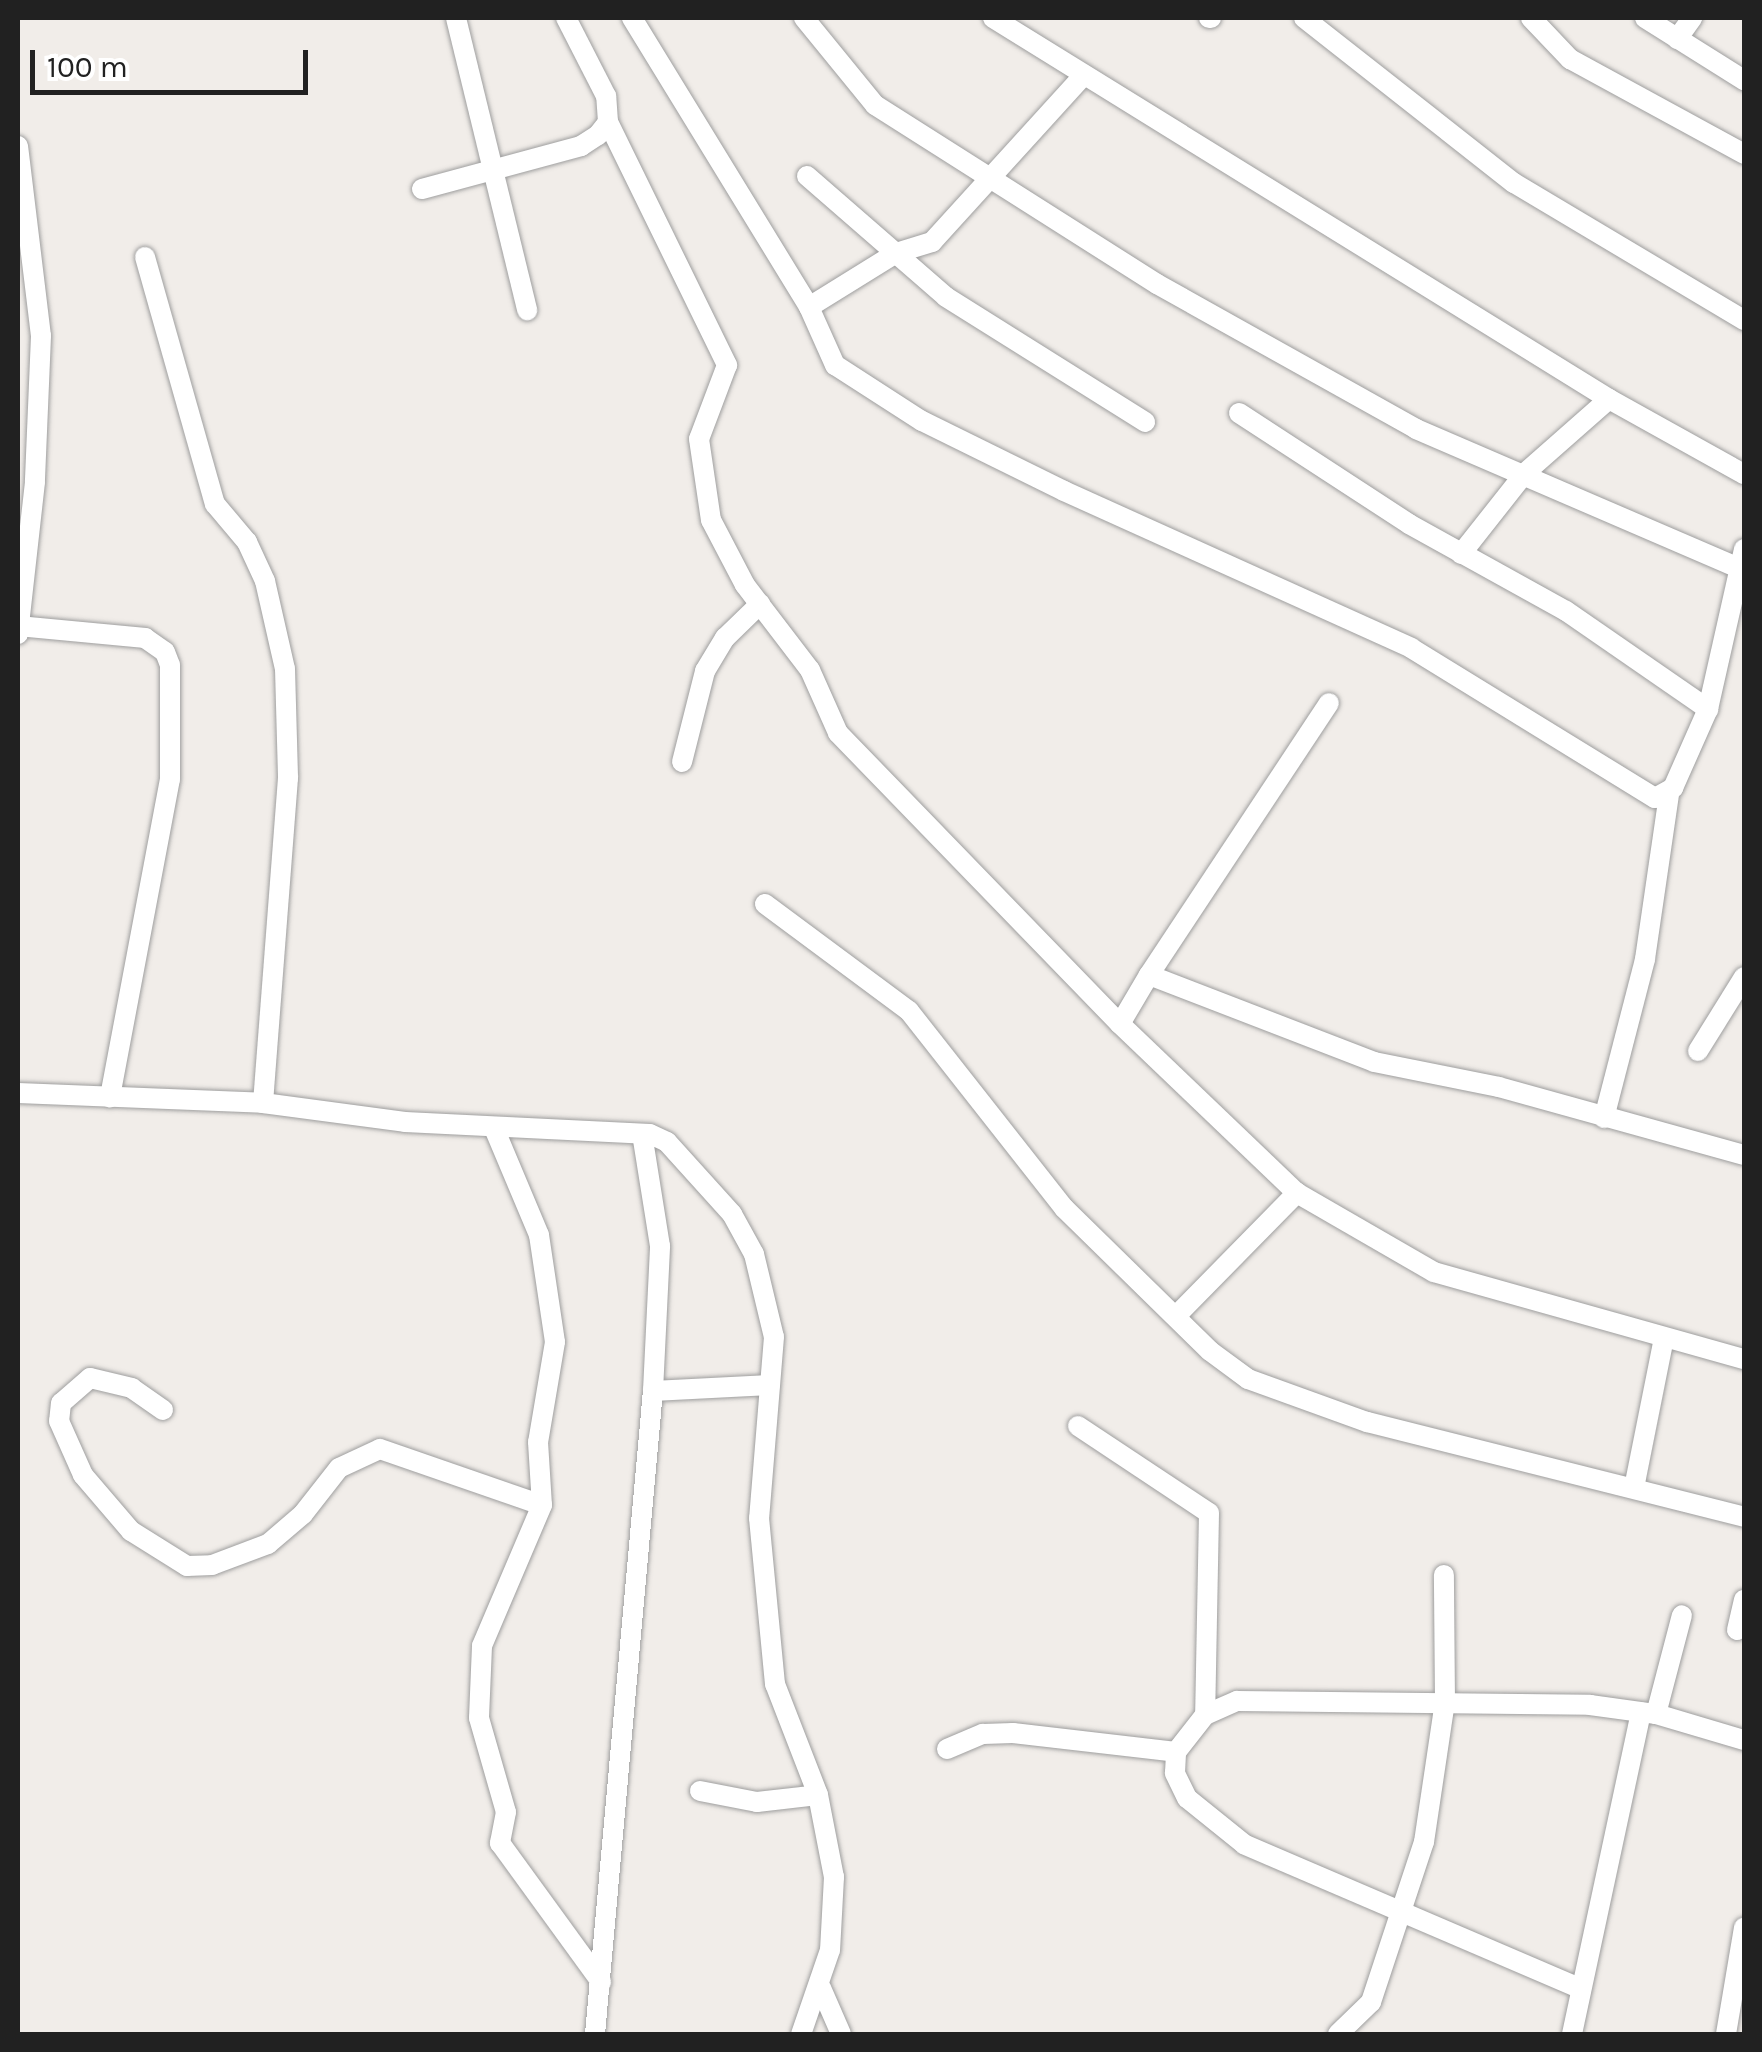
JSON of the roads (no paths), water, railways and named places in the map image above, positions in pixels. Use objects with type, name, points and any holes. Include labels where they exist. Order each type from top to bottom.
[{"type":"street","points":[[456,18],[527,310]]},
{"type":"street","points":[[566,18],[606,96],[608,122],[727,365],[700,439],[706,487],[727,557],[810,670],[838,733],[1120,1024],[1297,1193],[1434,1272],[1744,1359]]},
{"type":"street","points":[[632,18],[809,307],[835,365],[922,421],[1258,584],[1342,614],[1655,798],[1669,794]]},
{"type":"street","points":[[804,18],[876,105],[1157,284],[1416,429],[1743,559],[1708,709],[1669,794],[1645,959],[1604,1118]]},
{"type":"street","points":[[992,18],[1608,399],[1744,474]]},
{"type":"street","points":[[1304,18],[1514,183],[1744,320]]},
{"type":"street","points":[[1531,18],[1570,59],[1744,154]]},
{"type":"street","points":[[1644,18],[1744,80]]},
{"type":"street","points":[[1677,38],[1692,18]]},
{"type":"street","points":[[809,307],[896,253],[925,248],[996,178],[1084,75]]},
{"type":"street","points":[[422,188],[581,146],[608,122]]},
{"type":"street","points":[[18,146],[42,336],[35,482],[18,629],[144,638],[165,652],[170,665],[170,779],[110,1098]]},
{"type":"street","points":[[807,176],[1002,338],[1146,422]]},
{"type":"street","points":[[145,256],[215,504],[247,542],[265,581],[285,669],[288,778],[264,1103]]},
{"type":"street","points":[[1460,554],[1525,473],[1608,399]]},
{"type":"street","points":[[1238,413],[1460,554],[1566,611],[1708,709]]},
{"type":"street","points":[[682,762],[705,671],[725,638],[760,604]]},
{"type":"street","points":[[1120,1024],[1329,703]]},
{"type":"street","points":[[766,904],[909,1011],[1064,1208],[1176,1316],[1248,1378],[1290,1398],[1744,1517]]},
{"type":"street","points":[[1149,975],[1374,1062],[1744,1155]]},
{"type":"street","points":[[1698,1052],[1744,977]]},
{"type":"street","points":[[18,1093],[264,1103],[494,1128],[642,1134],[667,1142],[732,1214],[754,1254],[774,1337],[760,1554],[775,1684],[818,1795],[835,1909],[821,1988],[803,2030],[842,2034]]},
{"type":"street","points":[[494,1128],[525,1192],[551,1284],[555,1342],[538,1442],[542,1505],[482,1646],[479,1718],[506,1812],[500,1842],[600,1982]]},
{"type":"street","points":[[595,2034],[653,1391],[660,1246],[642,1134]]},
{"type":"street","points":[[1176,1316],[1297,1193]]},
{"type":"street","points":[[1634,1488],[1664,1338]]},
{"type":"street","points":[[163,1410],[132,1388],[90,1378],[61,1404],[58,1421],[84,1475],[131,1531],[187,1566],[212,1565],[268,1544],[304,1514],[339,1468],[380,1449],[542,1505]]},
{"type":"street","points":[[653,1391],[770,1384]]},
{"type":"street","points":[[1078,1426],[1208,1513],[1205,1715]]},
{"type":"street","points":[[1338,2034],[1371,2002],[1404,1916],[1424,1842],[1445,1702],[1444,1575]]},
{"type":"street","points":[[1737,1630],[1744,1600]]},
{"type":"street","points":[[1572,2034],[1577,1988],[1648,1713],[1682,1615]]},
{"type":"street","points":[[1577,1988],[1244,1844],[1188,1798],[1175,1773],[1176,1752],[1205,1715],[1237,1701],[1445,1702],[1648,1713],[1744,1740]]},
{"type":"street","points":[[947,1749],[982,1734],[1012,1733],[1176,1752]]},
{"type":"street","points":[[700,1790],[757,1802],[818,1795]]},
{"type":"street","points":[[1726,2034],[1744,1928]]},
{"type":"street","points":[[821,1988],[842,2034]]}]
